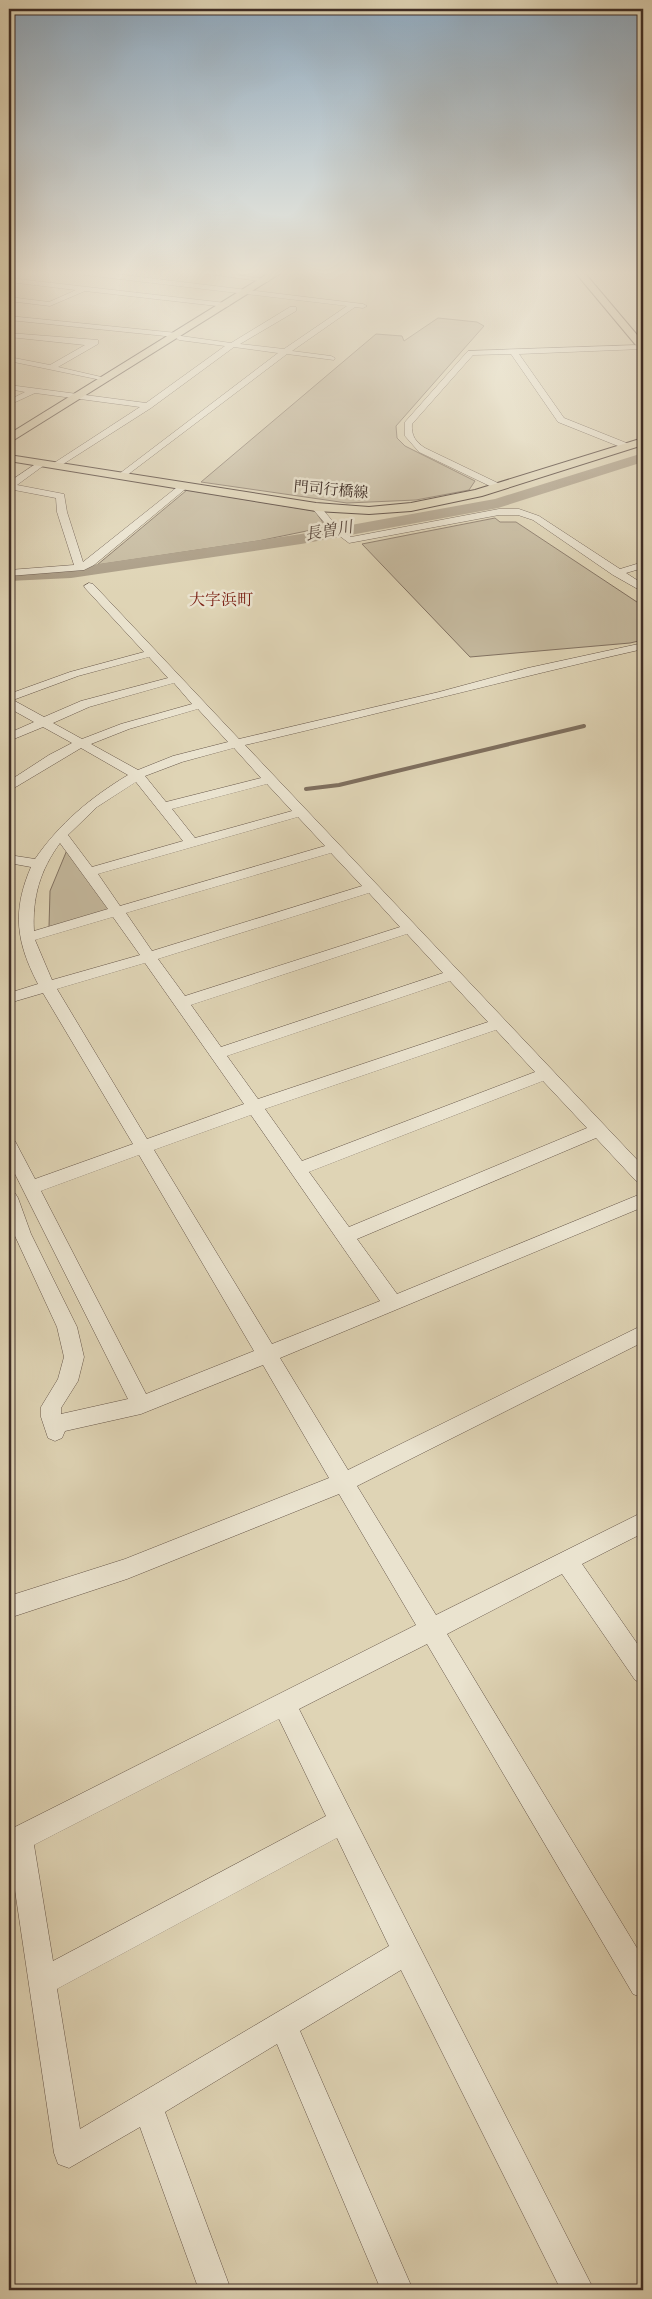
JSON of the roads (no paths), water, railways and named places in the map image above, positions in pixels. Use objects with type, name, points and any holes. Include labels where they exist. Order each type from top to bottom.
[{"type":"highway","points":[[9,439],[103,378]]},
{"type":"highway","points":[[9,432],[76,395]]},
{"type":"main road","name":"門司行橋線","points":[[9,458],[316,507],[345,510],[379,510],[439,501],[499,487],[643,441]]},
{"type":"street","points":[[57,465],[148,406],[186,378]]},
{"type":"street","points":[[122,476],[250,378]]},
{"type":"street","points":[[448,378],[408,424],[408,434],[414,445],[422,450],[499,487]]},
{"type":"street","points":[[532,378],[562,420],[626,446]]},
{"type":"street","points":[[9,387],[148,406]]},
{"type":"street","points":[[9,403],[35,390]]},
{"type":"street","points":[[9,486],[44,463]]},
{"type":"street","points":[[9,486],[61,496],[62,512],[80,568]]},
{"type":"street","points":[[9,573],[43,574],[80,568],[90,563],[184,486]]},
{"type":"street","points":[[316,507],[332,526],[349,540],[498,512],[519,512],[536,518],[643,590]]},
{"type":"street","points":[[617,573],[643,565]]},
{"type":"street","points":[[89,586],[643,1177]]},
{"type":"street","points":[[643,646],[528,671],[442,695],[237,742],[173,760],[137,775],[104,795],[81,812],[60,834],[38,864],[26,898],[25,917],[27,938],[34,963],[47,986],[268,1355],[342,1483],[643,1984]]},
{"type":"street","points":[[9,698],[74,674],[152,653]]},
{"type":"street","points":[[9,737],[42,721],[85,704],[177,679]]},
{"type":"street","points":[[9,703],[137,775],[192,843]]},
{"type":"street","points":[[9,787],[80,742],[163,714],[202,705]]},
{"type":"street","points":[[164,807],[271,779]]},
{"type":"street","points":[[89,872],[302,812]]},
{"type":"street","points":[[60,834],[89,872],[393,1304]]},
{"type":"street","points":[[27,938],[336,848]]},
{"type":"street","points":[[9,859],[38,864]]},
{"type":"street","points":[[9,998],[149,957],[373,887]]},
{"type":"street","points":[[181,1003],[411,928]]},
{"type":"street","points":[[217,1054],[454,974]]},
{"type":"street","points":[[30,1188],[254,1107],[500,1023]]},
{"type":"street","points":[[298,1169],[547,1073]]},
{"type":"street","points":[[345,1236],[600,1130]]},
{"type":"street","points":[[9,1145],[141,1405]]},
{"type":"street","points":[[9,1198],[22,1234],[66,1327],[74,1357],[68,1381],[51,1407],[50,1417],[54,1428],[141,1405],[393,1304],[643,1200]]},
{"type":"street","points":[[9,1607],[128,1569],[342,1483],[643,1333]]},
{"type":"street","points":[[406,1951],[69,2153],[20,1838],[430,1628],[643,1522]]},
{"type":"street","points":[[566,1560],[643,1672]]},
{"type":"street","points":[[284,1704],[341,1822],[578,2290]]},
{"type":"street","points":[[42,1982],[341,1822]]},
{"type":"street","points":[[283,2025],[397,2290]]},
{"type":"street","points":[[148,2107],[215,2290]]},
{"type":"waterway","name":"長曽川","points":[[9,576],[71,573],[301,539],[498,503],[643,457]]},
{"type":"waterway","points":[[306,789],[339,785],[584,726]]},
{"type":"district","name":"大字浜町","points":[[221,601]]}]
